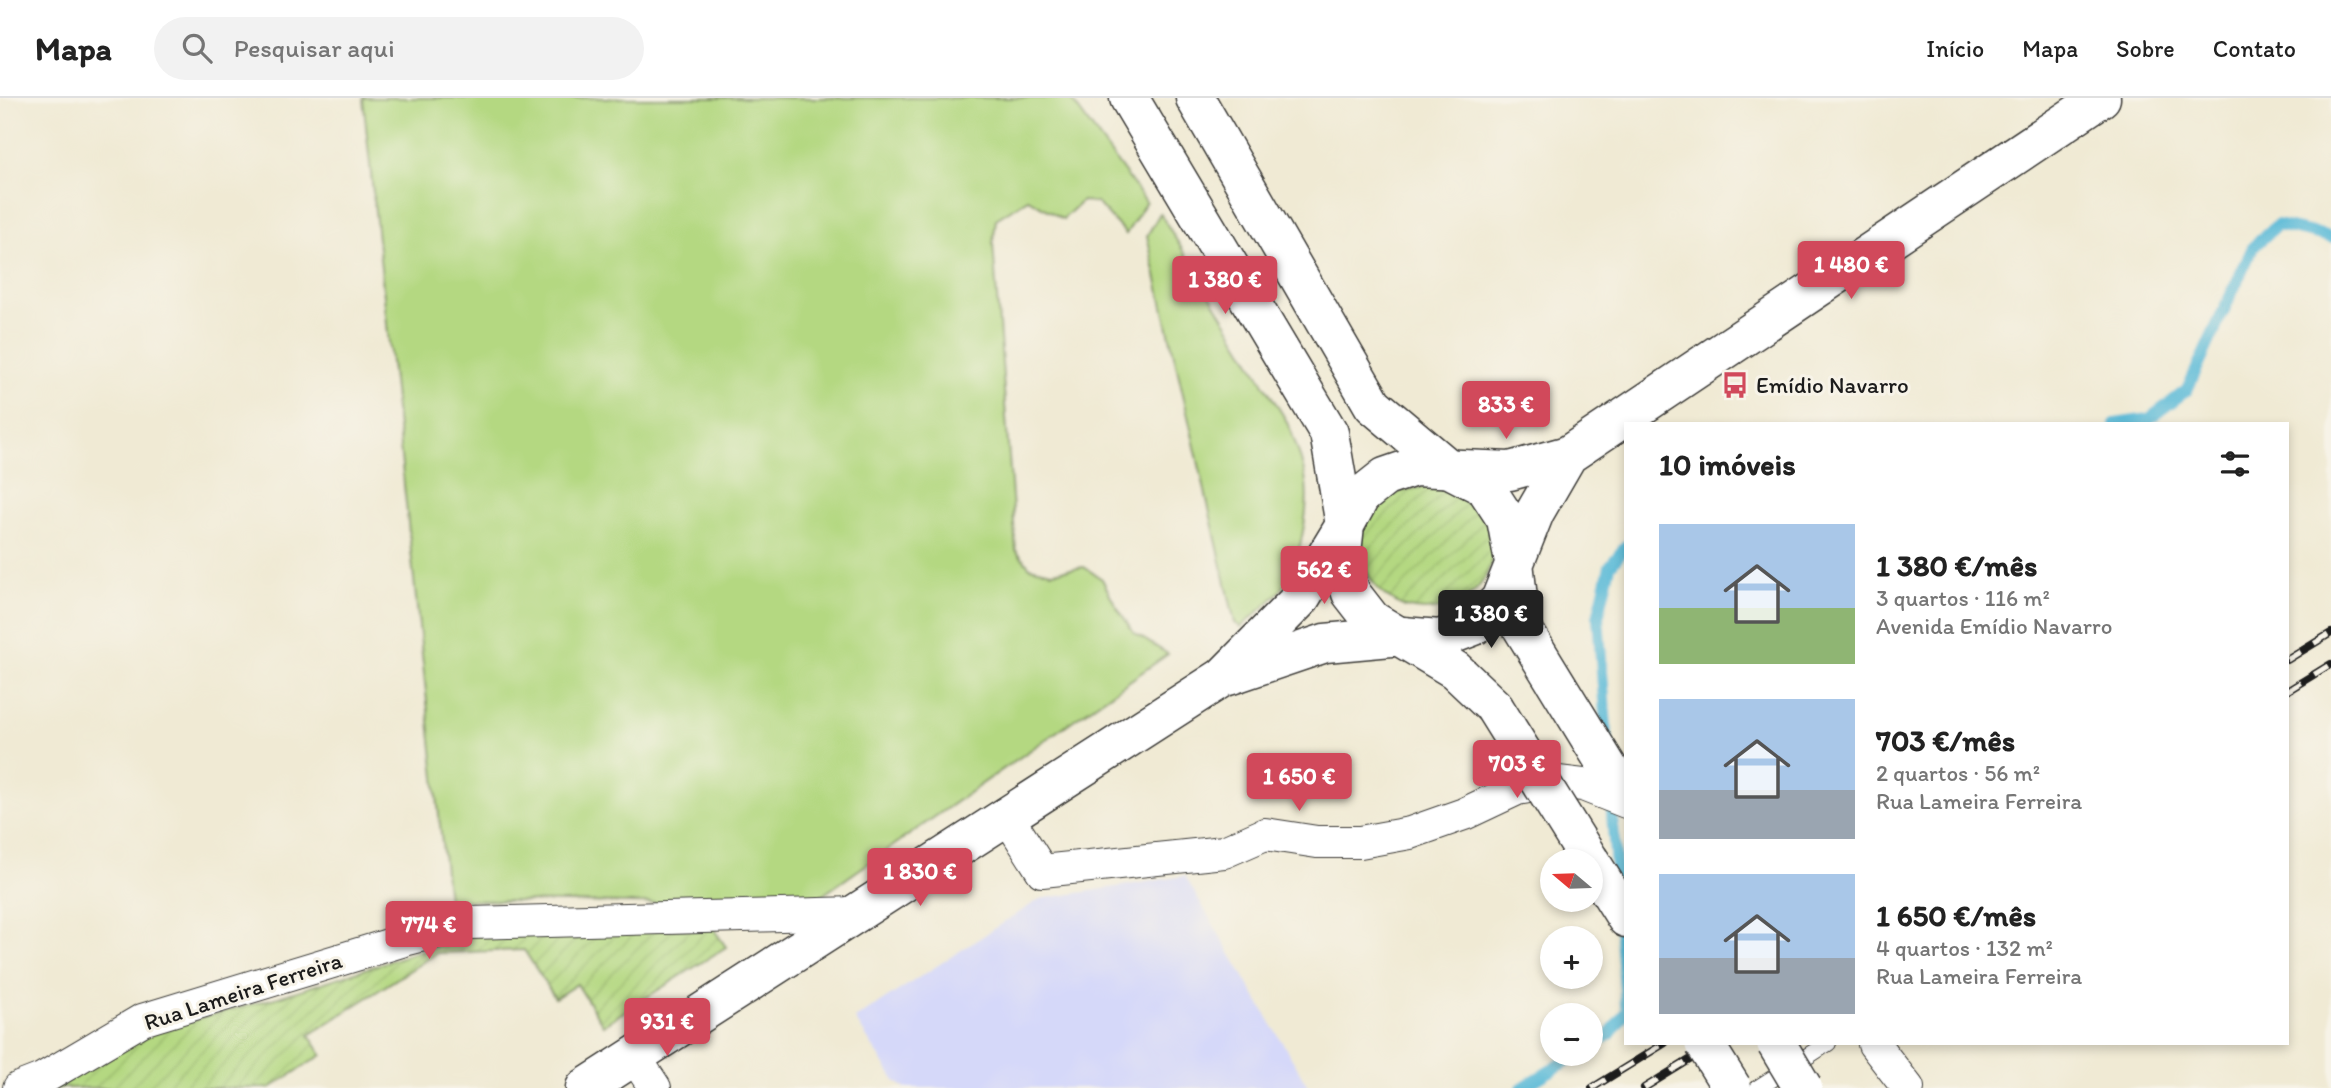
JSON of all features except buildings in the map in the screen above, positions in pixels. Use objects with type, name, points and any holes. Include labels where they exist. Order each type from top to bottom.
[{"type":"main road","points":[[1129,98],[1329,433],[1345,525],[1341,562],[1350,593],[1372,620],[1455,670],[1494,707],[1583,849]]},
{"type":"main road","points":[[1195,98],[1373,405],[1449,469],[1485,487],[1506,519],[1521,626],[1624,797]]},
{"type":"main road","points":[[585,1088],[1223,677],[1300,598],[1361,496],[1385,477],[1414,467],[1510,471],[1568,455],[2101,98]]},
{"type":"main road","points":[[1223,677],[1325,643],[1402,636],[1440,639],[1474,626],[1500,600],[1535,512],[1568,455]]},
{"type":"main road","points":[[1603,882],[1624,915]]},
{"type":"main road","points":[[1705,1045],[1732,1088]]},
{"type":"main road","points":[[1777,1045],[1803,1088]]},
{"type":"street","points":[[1007,816],[1042,871],[1224,852],[1265,834],[1317,842],[1360,842],[1410,833],[1464,814],[1517,789],[1558,782],[1583,785],[1624,799]]},
{"type":"street","name":"Rua Lameira Ferreira","points":[[19,1088],[42,1079],[142,1020],[408,939],[470,923],[856,913]]},
{"type":"street","points":[[1871,1045],[1908,1088]]},
{"type":"street","points":[[634,1056],[655,1088]]},
{"type":"lane","points":[[1758,1088],[1825,1045]]},
{"type":"shaded area","points":[[1185,876],[1309,1088],[905,1088],[895,1081],[855,1019],[1040,899]]},
{"type":"green space","points":[[363,98],[1070,98],[1146,202],[1126,234],[1097,203],[1082,201],[1063,219],[1028,199],[996,219],[993,244],[1016,550],[1030,567],[1052,572],[1084,567],[1102,579],[1134,633],[1168,654],[807,906],[448,900]]},
{"type":"green space","points":[[1160,213],[1286,420],[1305,476],[1305,517],[1290,575],[1275,597],[1241,627],[1235,623],[1147,236]]},
{"type":"green space","points":[[1431,487],[1459,495],[1478,510],[1490,529],[1492,551],[1487,573],[1474,591],[1453,605],[1425,610],[1404,607],[1387,597],[1373,582],[1364,565],[1360,546],[1363,527],[1372,510],[1394,494]]},
{"type":"green space","points":[[713,928],[726,947],[603,1025],[577,984],[555,998],[524,950],[437,953],[309,1035],[322,1055],[270,1088],[46,1088],[134,1041],[167,1027],[279,997],[469,935]]},
{"type":"waterway","points":[[2129,422],[2149,419],[2187,390],[2253,247],[2277,225],[2331,237]]},
{"type":"waterway","points":[[1607,742],[1598,617],[1610,566],[1624,548]]},
{"type":"waterway","points":[[1611,798],[1617,882]]},
{"type":"waterway","points":[[1620,921],[1624,976]]},
{"type":"waterway","points":[[1603,1038],[1610,1034],[1624,1015]]},
{"type":"waterway","points":[[1522,1088],[1558,1066]]},
{"type":"railway","points":[[2289,659],[2331,633]]},
{"type":"railway","points":[[2289,690],[2331,664]]},
{"type":"railway","points":[[1592,1088],[1662,1045]]},
{"type":"railway","points":[[1644,1088],[1714,1045]]},
{"type":"place","name":"Emídio Navarro","points":[[1735,385]]}]
